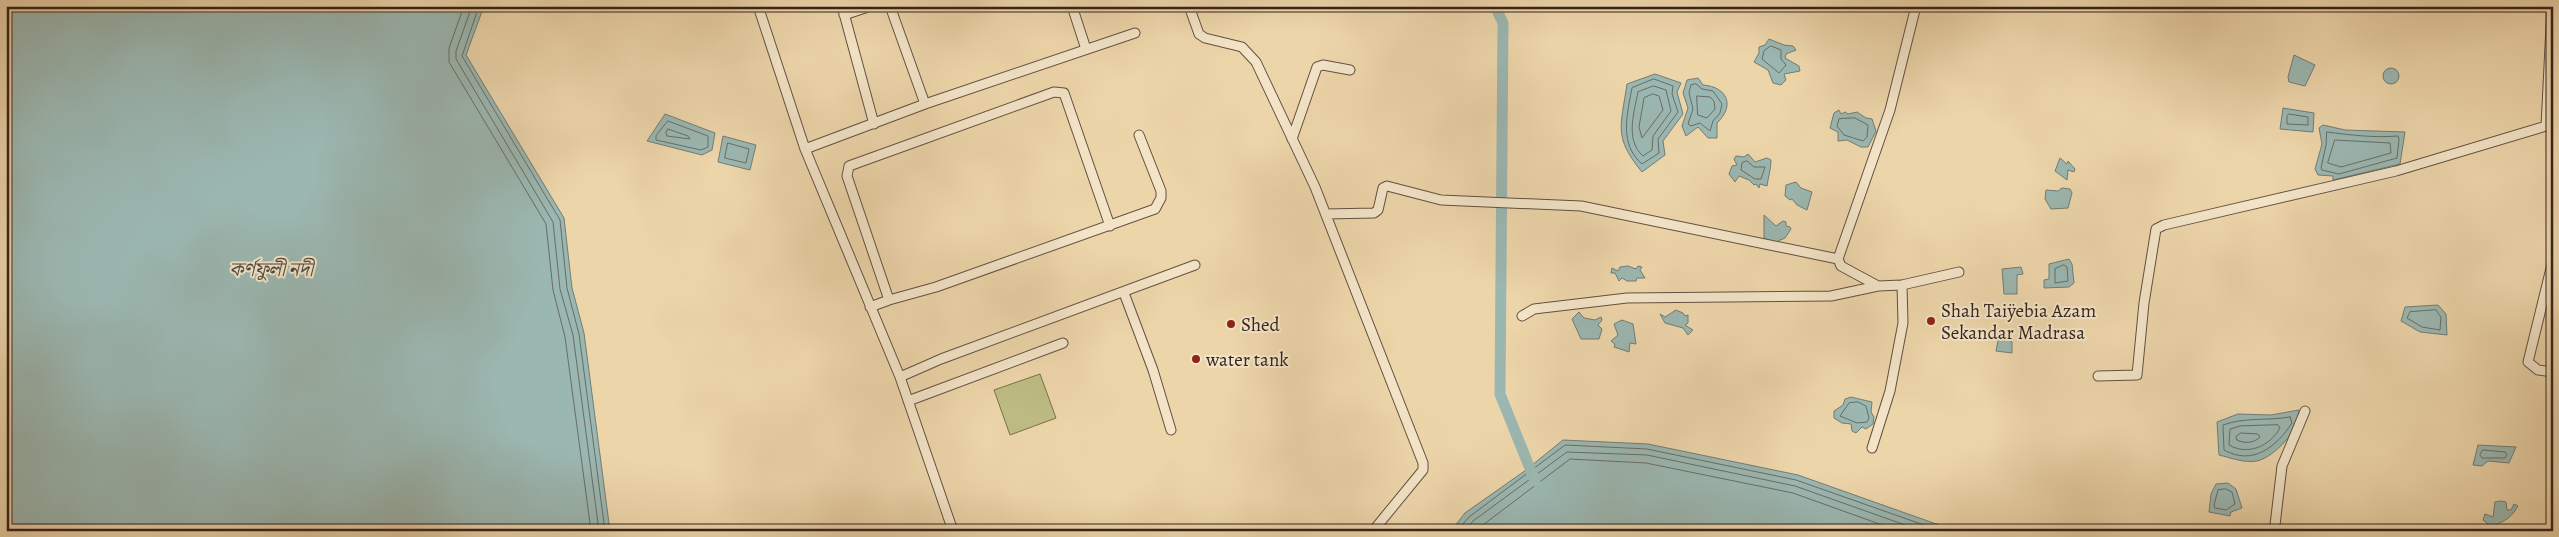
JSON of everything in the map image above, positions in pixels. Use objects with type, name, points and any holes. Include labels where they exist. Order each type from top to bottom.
[{"type":"street","points":[[758,6],[805,149],[900,377],[953,531]]},
{"type":"street","points":[[871,6],[843,11],[874,124]]},
{"type":"street","points":[[890,6],[925,104]]},
{"type":"street","points":[[1072,6],[1086,49]]},
{"type":"street","points":[[1189,6],[1199,34],[1205,38],[1242,48],[1256,62],[1326,214],[1423,463],[1424,470],[1373,531]]},
{"type":"street","points":[[1878,286],[1841,266],[1838,259],[1890,110],[1916,6]]},
{"type":"street","points":[[2098,376],[2138,375],[2144,303],[2156,229],[2164,225],[2396,171],[2546,126],[2552,6]]},
{"type":"street","points":[[805,149],[925,104],[1135,33]]},
{"type":"street","points":[[1292,139],[1317,67],[1323,65],[1350,70]]},
{"type":"street","points":[[888,300],[848,176],[849,166],[1054,92],[1064,92],[1110,226]]},
{"type":"street","points":[[870,306],[936,287],[1155,209],[1161,198],[1161,192],[1139,135]]},
{"type":"street","points":[[1326,214],[1374,212],[1378,210],[1383,188],[1388,186],[1441,200],[1581,206],[1838,259]]},
{"type":"street","points":[[2553,260],[2528,362],[2538,370],[2553,372]]},
{"type":"street","points":[[900,377],[941,359],[1196,265]]},
{"type":"street","points":[[1522,316],[1534,309],[1627,298],[1831,296],[1878,286],[1902,285],[1960,272]]},
{"type":"street","points":[[1872,448],[1890,392],[1903,323],[1902,285]]},
{"type":"street","points":[[1124,293],[1153,370],[1171,430]]},
{"type":"street","points":[[908,401],[1063,343]]},
{"type":"street","points":[[2275,525],[2282,466],[2305,412]]},
{"type":"shaded area","points":[[1040,374],[1056,418],[1010,435],[994,390]]},
{"type":"water","name":"কর্ণফুলী নদী","points":[[6,6],[484,6],[466,55],[564,218],[572,288],[584,333],[610,531],[6,531]]},
{"type":"water","points":[[1769,39],[1784,45],[1793,46],[1796,50],[1786,54],[1785,58],[1799,66],[1800,71],[1784,74],[1786,80],[1781,85],[1773,83],[1768,70],[1754,62],[1759,53],[1759,47],[1765,45]]},
{"type":"water","points":[[2294,55],[2315,65],[2305,86],[2289,82],[2288,77]]},
{"type":"water","points":[[2391,68],[2397,70],[2399,76],[2397,82],[2391,84],[2385,82],[2383,76],[2385,70]]},
{"type":"water","points":[[1655,74],[1681,83],[1677,92],[1683,114],[1663,141],[1665,155],[1642,172],[1633,160],[1623,140],[1621,121],[1627,84]]},
{"type":"water","points":[[1698,78],[1703,85],[1718,89],[1726,98],[1726,110],[1723,117],[1717,123],[1717,138],[1708,138],[1698,127],[1686,136],[1682,126],[1688,108],[1683,93],[1687,80]]},
{"type":"water","points":[[2283,108],[2314,113],[2313,132],[2280,129]]},
{"type":"water","points":[[1839,110],[1841,114],[1857,112],[1866,118],[1872,119],[1876,131],[1868,147],[1861,147],[1847,140],[1838,141],[1838,132],[1830,128],[1834,113]]},
{"type":"water","points":[[665,114],[715,133],[712,150],[702,155],[647,141]]},
{"type":"water","points":[[2323,125],[2345,130],[2405,132],[2400,164],[2333,180],[2333,176],[2318,175],[2315,169],[2322,144],[2319,128]]},
{"type":"water","points":[[723,136],[756,145],[750,170],[718,162]]},
{"type":"water","points":[[1748,154],[1755,162],[1767,158],[1771,160],[1767,186],[1760,184],[1759,188],[1756,184],[1754,185],[1749,180],[1739,176],[1735,182],[1729,174],[1732,166],[1737,165],[1734,159],[1736,156],[1744,157]]},
{"type":"water","points":[[2060,158],[2067,164],[2068,161],[2075,169],[2074,172],[2068,170],[2067,180],[2055,171]]},
{"type":"water","points":[[1796,182],[1801,188],[1812,192],[1807,210],[1785,196],[1786,185]]},
{"type":"water","points":[[2062,188],[2070,189],[2072,193],[2068,208],[2051,209],[2045,199],[2046,190],[2058,191]]},
{"type":"water","points":[[1764,215],[1776,226],[1783,221],[1791,229],[1785,238],[1778,241],[1779,245],[1764,238]]},
{"type":"water","points":[[2069,259],[2072,264],[2074,283],[2069,287],[2044,288],[2044,280],[2049,279],[2049,264]]},
{"type":"water","points":[[1628,266],[1636,269],[1638,266],[1642,267],[1640,270],[1645,278],[1627,281],[1622,278],[1619,281],[1615,273],[1611,273],[1612,268],[1618,271],[1620,267]]},
{"type":"water","points":[[2021,267],[2023,274],[2017,275],[2017,294],[2004,294],[2002,269]]},
{"type":"water","points":[[2438,305],[2446,314],[2447,335],[2420,332],[2401,321],[2405,307]]},
{"type":"water","points":[[1676,310],[1685,316],[1688,315],[1688,323],[1685,325],[1693,330],[1688,335],[1683,328],[1665,323],[1660,314],[1665,317]]},
{"type":"water","points":[[1579,312],[1584,318],[1595,320],[1601,317],[1602,320],[1598,325],[1602,329],[1599,339],[1581,339],[1572,319]]},
{"type":"water","points":[[1622,320],[1633,324],[1636,344],[1630,343],[1629,352],[1614,347],[1615,344],[1611,341],[1618,335],[1614,324]]},
{"type":"water","points":[[2000,331],[2012,342],[2012,353],[1996,351]]},
{"type":"water","points":[[1851,397],[1872,402],[1873,424],[1866,429],[1862,427],[1856,433],[1852,431],[1851,424],[1842,423],[1834,418],[1834,411],[1843,405],[1845,399]]},
{"type":"water","points":[[2299,410],[2297,423],[2290,436],[2268,456],[2257,461],[2247,461],[2219,455],[2217,422],[2238,414],[2271,415]]},
{"type":"water","points":[[1563,440],[1648,444],[1798,475],[1956,531],[1451,531],[1465,513],[1526,470]]},
{"type":"water","points":[[2478,445],[2516,447],[2509,463],[2488,461],[2482,466],[2473,465]]},
{"type":"water","points":[[2228,483],[2236,489],[2242,508],[2231,512],[2230,516],[2209,512],[2211,494],[2216,484]]},
{"type":"water","points":[[2495,502],[2506,502],[2507,510],[2511,510],[2514,504],[2518,506],[2508,518],[2486,530],[2488,524],[2483,520],[2485,514],[2493,517]]},
{"type":"waterway","points":[[1495,6],[1503,23],[1500,394],[1535,481]]},
{"type":"place","name":"Shah Taiÿebia Azam Sekandar Madrasa","points":[[1931,321]]},
{"type":"place","name":"Shed","points":[[1231,324]]},
{"type":"place","name":"water tank","points":[[1196,359]]}]
